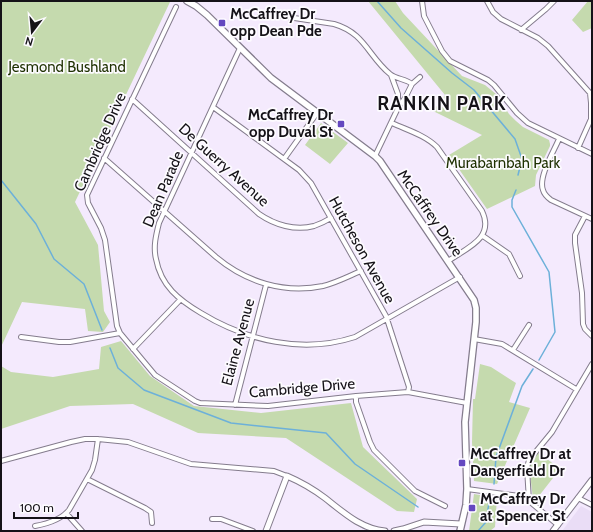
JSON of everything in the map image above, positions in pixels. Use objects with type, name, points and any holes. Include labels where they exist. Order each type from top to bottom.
[{"type":"main road","name":"McCaffrey Drive","points":[[187,1],[207,15],[272,78],[380,161],[474,300],[476,308],[474,339],[465,422],[467,490],[460,531]]},
{"type":"street","points":[[422,1],[424,16],[442,51],[450,61],[488,80],[499,90],[524,120],[559,139],[592,154]]},
{"type":"street","points":[[487,1],[496,16],[508,24],[538,38],[548,46],[591,92],[591,119],[578,148]]},
{"type":"street","points":[[521,30],[546,10],[554,1]]},
{"type":"street","name":"Cambridge Drive","points":[[176,7],[87,195],[87,199],[103,234],[117,326],[120,333],[155,375],[200,403],[268,406],[408,392]]},
{"type":"street","points":[[260,16],[268,14],[334,24],[344,27],[359,37],[391,75],[398,94],[398,108]]},
{"type":"street","name":"Dean Parade","points":[[240,48],[159,223],[154,247],[156,259],[163,280],[169,289],[180,300],[217,322],[252,337],[276,342],[323,344],[356,337],[460,278]]},
{"type":"street","points":[[391,75],[412,84]]},
{"type":"street","points":[[375,156],[398,108],[406,98],[412,84],[420,77]]},
{"type":"street","name":"De Guerry Avenue","points":[[132,99],[259,214],[273,222],[285,226],[301,228],[314,226],[332,218]]},
{"type":"street","name":"Hutcheson Avenue","points":[[213,107],[306,176],[332,218],[387,320],[409,387],[408,392]]},
{"type":"street","points":[[284,160],[317,113]]},
{"type":"street","points":[[392,123],[424,138],[437,147],[485,217],[486,224],[483,236],[477,242],[448,261]]},
{"type":"street","points":[[559,139],[544,173],[542,189],[545,195],[551,200],[592,219]]},
{"type":"street","points":[[104,158],[216,257],[231,269],[249,279],[266,285],[293,289],[324,286],[361,271]]},
{"type":"street","points":[[584,216],[575,235],[574,243],[582,293],[583,324],[585,329],[592,336]]},
{"type":"street","points":[[483,236],[509,254],[520,276]]},
{"type":"street","name":"Elaine Avenue","points":[[235,405],[266,285]]},
{"type":"street","points":[[133,349],[180,300]]},
{"type":"street","points":[[513,350],[529,325]]},
{"type":"street","points":[[22,337],[70,342],[120,333]]},
{"type":"street","points":[[474,339],[499,343],[576,389]]},
{"type":"street","points":[[528,501],[527,468],[529,460],[552,432],[592,364]]},
{"type":"street","points":[[408,392],[467,403]]},
{"type":"street","points":[[356,396],[356,402],[374,450],[415,491],[422,496],[445,506]]},
{"type":"street","points":[[1,461],[85,439],[128,442],[191,464],[274,471],[303,483],[367,527],[385,531]]},
{"type":"street","points":[[35,526],[45,524],[66,513],[88,479],[96,460],[98,439]]},
{"type":"street","points":[[266,531],[287,476]]},
{"type":"street","points":[[88,479],[151,512],[152,523]]},
{"type":"street","points":[[553,531],[592,480]]},
{"type":"street","points":[[467,490],[520,496],[558,525]]},
{"type":"street","points":[[578,498],[592,505]]},
{"type":"street","points":[[66,513],[82,531]]},
{"type":"street","points":[[212,519],[221,519],[253,531]]},
{"type":"street","points":[[394,531],[424,522],[461,524]]},
{"type":"shaded area","points":[[581,506],[592,512],[592,531],[562,531]]},
{"type":"green space","name":"Jesmond Bushland","points":[[1,1],[170,2],[75,202],[98,245],[104,311],[110,322],[103,332],[88,331],[85,309],[22,302],[1,347]]},
{"type":"green space","name":"Murabarnbah Park","points":[[368,1],[395,1],[403,13],[462,76],[485,85],[496,94],[509,114],[516,121],[523,127],[549,140],[550,146],[536,175],[535,186],[487,209],[449,155],[482,135],[433,111],[445,95]]},
{"type":"green space","points":[[588,1],[592,1],[592,28],[583,32],[572,20]]},
{"type":"green space","points":[[321,123],[348,143],[330,164],[305,145]]},
{"type":"green space","points":[[121,341],[150,376],[194,406],[261,413],[351,403],[363,447],[417,499],[414,512],[397,511],[286,438],[198,433],[133,404],[70,406],[1,429],[1,366],[11,372],[53,377],[99,369],[101,347]]},
{"type":"green space","points":[[480,364],[491,367],[516,383],[509,402],[530,408],[497,484],[474,481],[472,442],[473,399],[475,399]]},
{"type":"green space","points":[[538,452],[560,469],[535,501],[533,499],[529,465]]},
{"type":"green space","points":[[474,494],[497,498],[495,527],[490,531],[469,531]]},
{"type":"waterway","points":[[377,1],[401,28],[452,73],[474,90],[515,139],[522,159],[518,175]]},
{"type":"waterway","points":[[1,180],[36,224],[54,259],[84,284],[102,330]]},
{"type":"waterway","points":[[516,190],[512,200],[512,207],[549,272],[555,332],[539,360]]},
{"type":"waterway","points":[[110,348],[118,368],[144,390],[231,423],[326,433],[355,464],[418,507]]},
{"type":"waterway","points":[[494,484],[496,457],[522,386],[533,369]]},
{"type":"waterway","points":[[478,531],[486,522],[490,496]]},
{"type":"place","name":"McCaffrey Dr opp Dean Pde","points":[[222,23]]},
{"type":"place","name":"McCaffrey Dr opp Duval St","points":[[341,124]]},
{"type":"place","name":"McCaffrey Dr at Dangerfield Dr","points":[[462,463]]},
{"type":"place","name":"McCaffrey Dr at Spencer St","points":[[472,508]]},
{"type":"district","name":"RANKIN PARK","points":[[442,103]]}]
